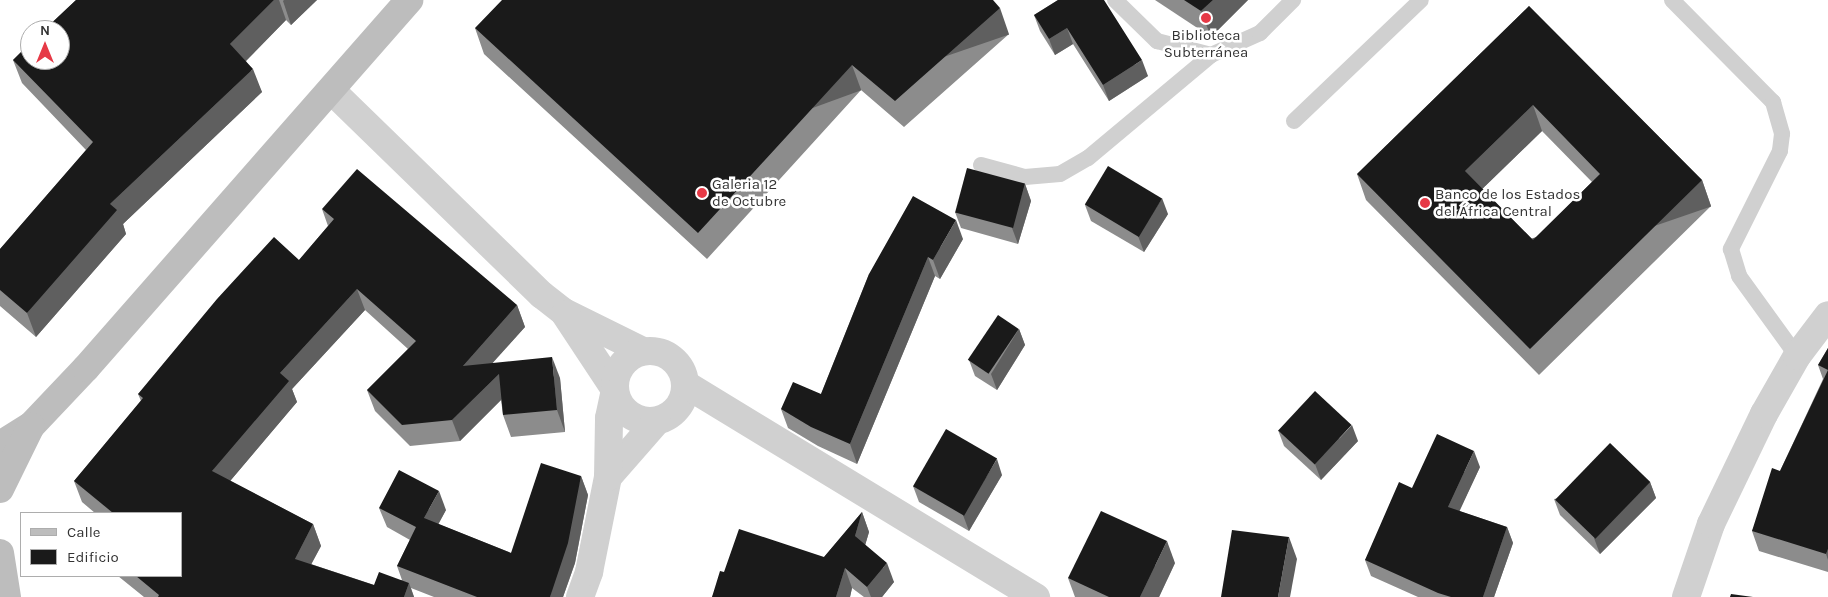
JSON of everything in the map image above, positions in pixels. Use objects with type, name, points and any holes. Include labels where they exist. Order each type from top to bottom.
[{"type":"street","points":[[0,489],[31,426],[332,90],[409,0]]},
{"type":"street","points":[[332,90],[564,312],[626,413],[635,418],[657,421]]},
{"type":"street","points":[[564,312],[642,351],[658,352],[671,357],[683,373],[685,384],[681,403],[667,417],[657,421],[608,477]]},
{"type":"street","points":[[1686,597],[1711,524],[1764,414],[1797,356],[1828,315]]},
{"type":"street","points":[[580,597],[589,572],[608,477],[609,418],[614,391],[614,378],[625,360],[642,351]]},
{"type":"street","points":[[685,384],[1036,597]]},
{"type":"street","points":[[0,445],[31,426]]},
{"type":"street","points":[[0,554],[7,597]]},
{"type":"lane","points":[[1114,0],[1157,41],[1211,54]]},
{"type":"lane","points":[[981,165],[1025,177],[1060,174],[1088,158],[1211,54],[1260,33],[1292,0]]},
{"type":"lane","points":[[1294,121],[1422,0]]},
{"type":"lane","points":[[1672,0],[1773,102],[1782,134],[1780,151],[1731,249],[1739,276],[1797,356]]},
{"type":"building","points":[[76,0],[274,0],[230,44],[253,69],[110,204],[117,210],[27,313],[0,290],[0,249],[93,142],[23,70],[70,70],[70,20],[55,20]]},
{"type":"building","name":"Galeria 12 de Octubre","points":[[502,0],[993,0],[1000,8],[895,101],[852,65],[698,233],[475,28]]},
{"type":"building","points":[[1058,0],[1104,0],[1142,60],[1103,85],[1067,28],[1049,39],[1034,15]]},
{"type":"building","points":[[1184,0],[1213,0],[1201,11]]},
{"type":"building","name":"Banco de los Estados del África Central","points":[[1529,6],[1702,180],[1530,349],[1357,174]],"holes":[[[1533,105],[1600,174],[1533,240],[1465,171]]]},
{"type":"building","points":[[20,53],[20,67],[13,60]]},
{"type":"building","points":[[1108,166],[1162,198],[1139,237],[1085,205]]},
{"type":"building","points":[[967,168],[1025,184],[1013,228],[955,212]]},
{"type":"building","points":[[357,169],[517,305],[463,366],[552,357],[557,410],[503,415],[499,374],[452,420],[402,425],[367,390],[416,341],[357,289],[280,373],[289,381],[212,471],[313,524],[295,559],[374,585],[379,572],[409,583],[404,597],[158,597],[159,595],[137,577],[182,577],[182,512],[112,512],[74,481],[143,398],[138,394],[217,299],[274,237],[299,260],[334,219],[322,209]]},
{"type":"building","points":[[913,196],[956,220],[933,260],[928,257],[850,444],[811,427],[781,409],[793,382],[821,394],[869,274]]},
{"type":"building","points":[[998,315],[1019,329],[989,374],[968,360]]},
{"type":"building","points":[[1828,348],[1828,370],[1818,365]]},
{"type":"building","points":[[1828,370],[1828,549],[1826,554],[1752,531],[1772,468],[1780,471]]},
{"type":"building","points":[[1315,391],[1352,425],[1315,465],[1278,430]]},
{"type":"building","points":[[946,429],[997,458],[964,516],[913,486]]},
{"type":"building","points":[[1437,434],[1474,451],[1448,507],[1507,527],[1483,597],[1451,597],[1438,593],[1365,560],[1399,482],[1412,488]]},
{"type":"building","points":[[1610,443],[1650,482],[1595,539],[1555,500]]},
{"type":"building","points":[[541,463],[581,476],[568,543],[550,597],[477,597],[397,566],[416,527],[379,508],[399,470],[439,491],[424,518],[511,553]]},
{"type":"building","points":[[1101,511],[1167,541],[1140,597],[1109,597],[1068,578]]},
{"type":"building","points":[[862,512],[855,536],[887,563],[867,587],[845,568],[836,597],[712,597],[720,571],[724,572],[739,529],[824,557]]},
{"type":"building","points":[[1232,530],[1289,537],[1278,597],[1221,597]]},
{"type":"building","points":[[1731,594],[1753,597],[1730,597]]},
{"type":"place","name":"Biblioteca Subterránea","points":[[1206,18]]},
{"type":"place","name":"Galeria 12 de Octubre","points":[[702,193]]},
{"type":"place","name":"Banco de los Estados del África Central","points":[[1425,203]]}]
